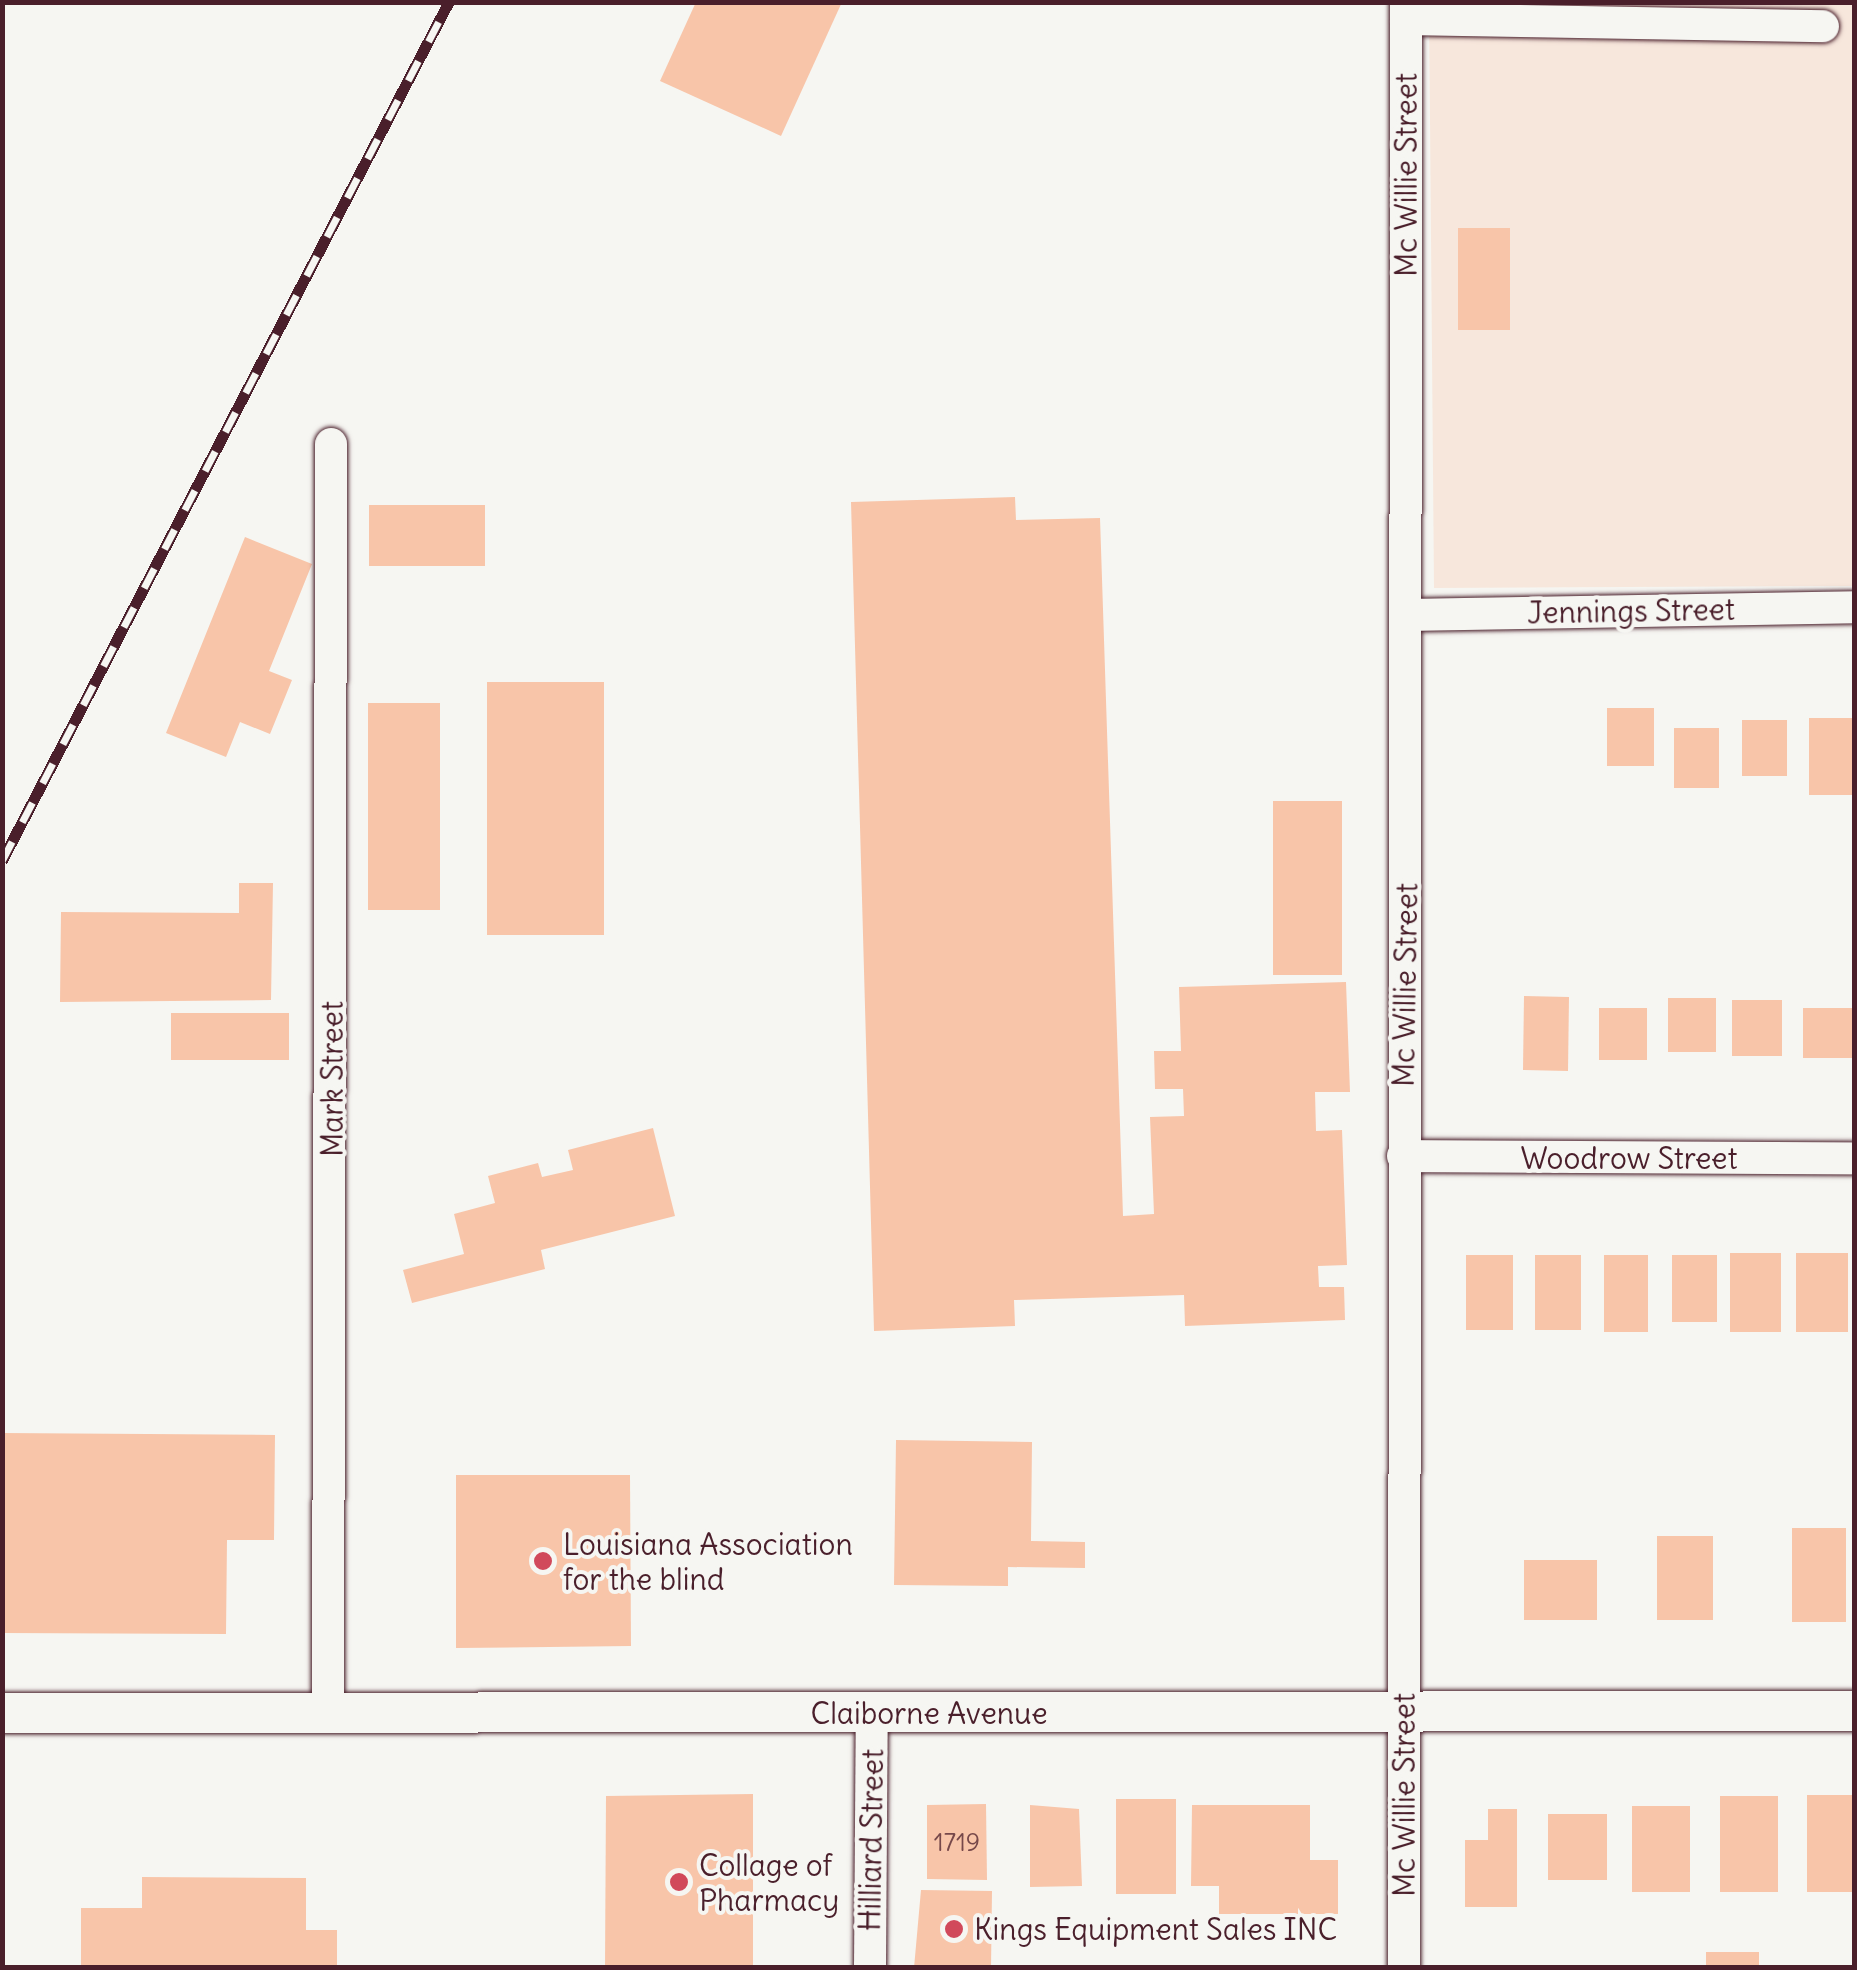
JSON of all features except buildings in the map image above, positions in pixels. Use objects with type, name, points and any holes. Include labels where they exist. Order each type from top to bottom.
[{"type":"street","points":[[1406,11],[1823,26]]},
{"type":"street","name":"Mc Willie Street","points":[[1404,1968],[1406,11]]},
{"type":"street","name":"Mark Street","points":[[328,1713],[331,444]]},
{"type":"street","name":"Jennings Street","points":[[1408,615],[1854,607]]},
{"type":"street","name":"Woodrow Street","points":[[1403,1156],[1854,1158]]},
{"type":"street","name":"Claiborne Avenue","points":[[2,1713],[1854,1711]]},
{"type":"street","name":"Hilliard Street","points":[[870,1968],[872,1713]]},
{"type":"shaded area","points":[[1429,3],[1854,3],[1854,586],[1434,588]]},
{"type":"railway","points":[[2,861],[449,2]]},
{"type":"place","name":"Louisiana Association for the blind","points":[[543,1561]]},
{"type":"place","name":"Collage of Pharmacy","points":[[679,1882]]},
{"type":"place","name":"Kings Equipment Sales INC","points":[[954,1929]]}]
